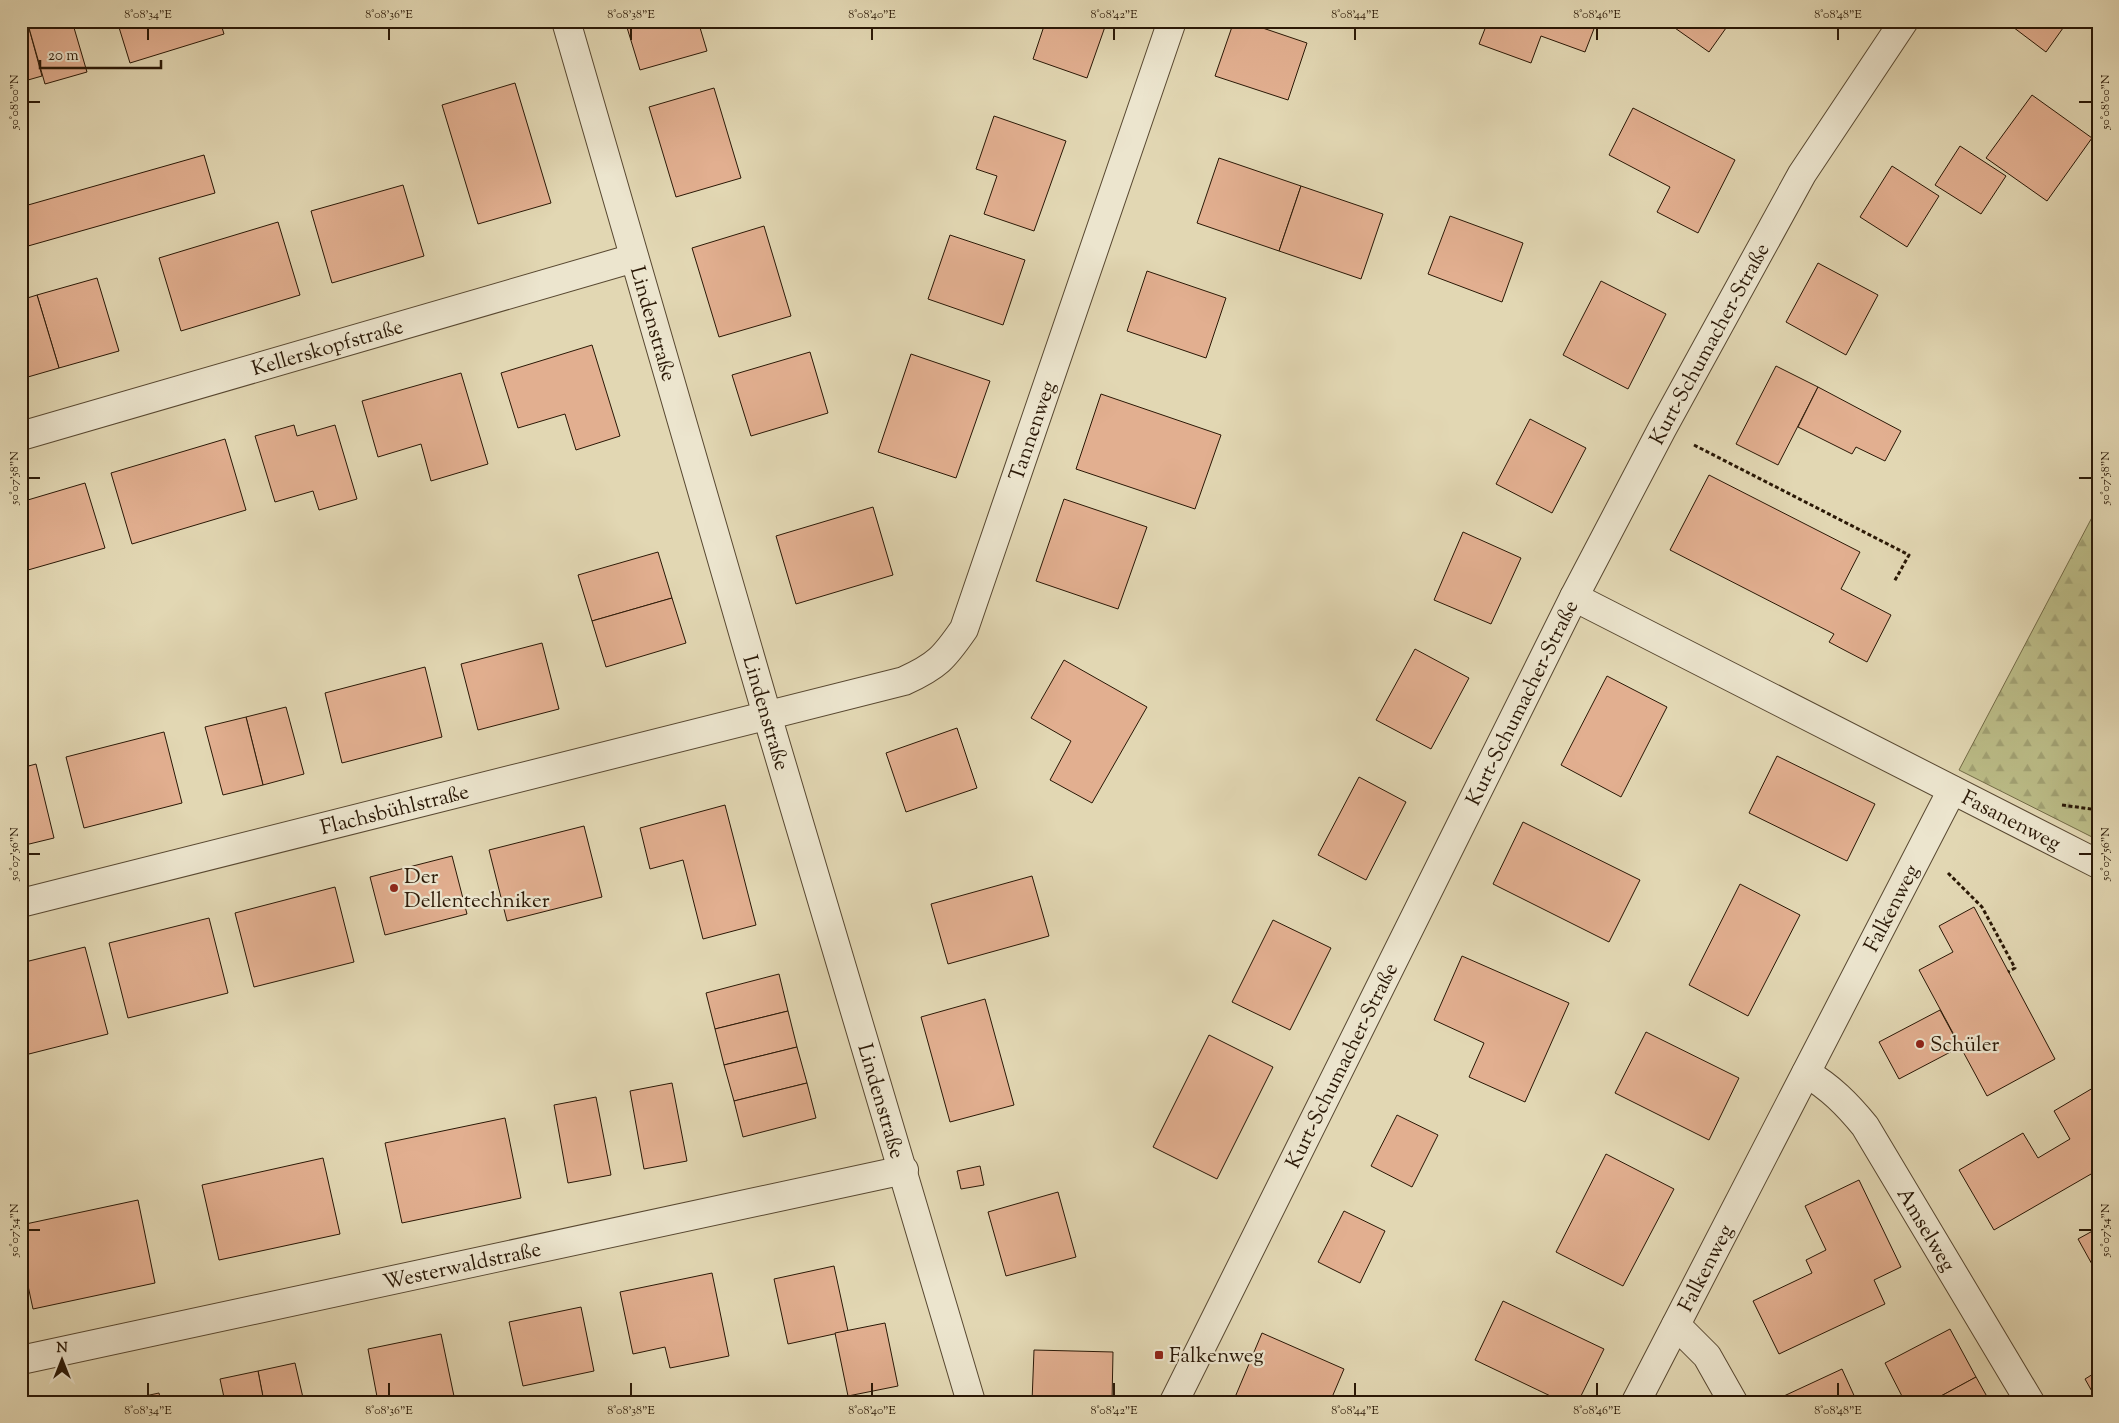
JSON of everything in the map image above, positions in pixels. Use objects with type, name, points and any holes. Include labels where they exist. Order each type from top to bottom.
[{"type":"street","name":"Lindenstraße","points":[[566,21],[767,715],[904,1170],[971,1402]]},
{"type":"street","name":"Tannenweg","points":[[767,715],[904,681],[931,668],[947,654],[964,629],[1172,21]]},
{"type":"street","name":"Kurt-Schumacher-Straße","points":[[1174,1402],[1574,597],[1662,429],[1802,174],[1904,21]]},
{"type":"street","name":"Kellerskopfstraße","points":[[21,436],[634,258]]},
{"type":"street","points":[[1574,597],[1952,790]]},
{"type":"street","name":"Flachsbühlstraße","points":[[21,903],[767,715]]},
{"type":"street","name":"Falkenweg","points":[[1636,1402],[1952,790]]},
{"type":"street","name":"Fasanenweg","points":[[1952,790],[2098,864]]},
{"type":"street","name":"Amselweg","points":[[1806,1073],[1823,1083],[1844,1100],[1865,1126],[2030,1402]]},
{"type":"street","name":"Westerwaldstraße","points":[[21,1360],[904,1170]]},
{"type":"street","points":[[1676,1325],[1707,1356],[1733,1402]]},
{"type":"path","points":[[1662,429],[1908,555],[1894,582]]},
{"type":"path","points":[[1921,849],[1962,885],[1982,907],[2015,968],[2008,972]]},
{"type":"green space","points":[[2098,506],[2098,840],[1959,770]]},
{"type":"building","points":[[21,21],[27,21],[42,76],[21,82]]},
{"type":"building","points":[[27,21],[72,21],[87,72],[45,84]]},
{"type":"building","points":[[117,21],[220,21],[224,34],[130,63]]},
{"type":"building","points":[[625,21],[698,21],[707,51],[640,70]]},
{"type":"building","points":[[1031,21],[1107,21],[1087,78],[1033,59],[1044,26]]},
{"type":"building","points":[[1234,21],[1242,21],[1307,43],[1288,100],[1215,76]]},
{"type":"building","points":[[1488,21],[1597,21],[1585,52],[1541,36],[1531,63],[1479,44]]},
{"type":"building","points":[[1665,21],[1731,21],[1709,52]]},
{"type":"building","points":[[2005,21],[2068,21],[2046,52]]},
{"type":"building","points":[[515,83],[551,203],[478,224],[442,105]]},
{"type":"building","points":[[714,88],[741,178],[676,197],[649,107]]},
{"type":"building","points":[[2032,95],[2092,138],[2047,201],[1986,158]]},
{"type":"building","points":[[1633,108],[1735,160],[1698,233],[1657,212],[1670,187],[1609,155]]},
{"type":"building","points":[[994,116],[1066,141],[1034,231],[984,214],[997,176],[976,169]]},
{"type":"building","points":[[1960,146],[2006,176],[1981,214],[1935,185]]},
{"type":"building","points":[[204,155],[215,193],[21,248],[21,207]]},
{"type":"building","points":[[1219,158],[1301,186],[1279,251],[1197,223]]},
{"type":"building","points":[[1892,166],[1939,196],[1907,247],[1860,217]]},
{"type":"building","points":[[403,185],[424,256],[332,283],[311,211]]},
{"type":"building","points":[[1301,186],[1383,214],[1361,279],[1279,251]]},
{"type":"building","points":[[1450,216],[1523,243],[1502,302],[1428,274]]},
{"type":"building","points":[[278,222],[300,295],[181,331],[159,258]]},
{"type":"building","points":[[764,226],[791,316],[719,337],[692,248]]},
{"type":"building","points":[[950,235],[1025,260],[1003,325],[928,299]]},
{"type":"building","points":[[1818,263],[1878,295],[1846,355],[1786,322]]},
{"type":"building","points":[[1147,271],[1226,298],[1206,358],[1127,331]]},
{"type":"building","points":[[97,278],[119,351],[59,368],[37,295]]},
{"type":"building","points":[[1601,281],[1666,314],[1628,389],[1563,355]]},
{"type":"building","points":[[37,295],[59,368],[21,379],[21,300]]},
{"type":"building","points":[[592,345],[620,436],[576,450],[565,414],[518,428],[501,373]]},
{"type":"building","points":[[810,352],[828,413],[751,436],[732,375]]},
{"type":"building","points":[[911,354],[990,381],[956,478],[878,452]]},
{"type":"building","points":[[1776,366],[1818,387],[1778,465],[1736,444]]},
{"type":"building","points":[[461,373],[488,464],[431,481],[421,444],[378,457],[362,401]]},
{"type":"building","points":[[1818,387],[1901,431],[1885,461],[1856,447],[1852,454],[1798,427]]},
{"type":"building","points":[[1101,394],[1221,435],[1195,509],[1076,469]]},
{"type":"building","points":[[1530,419],[1586,448],[1552,513],[1496,484]]},
{"type":"building","points":[[294,425],[297,436],[335,425],[357,499],[319,510],[313,491],[275,502],[255,436]]},
{"type":"building","points":[[225,439],[246,510],[132,544],[111,473]]},
{"type":"building","points":[[1709,475],[1860,552],[1841,589],[1891,615],[1867,662],[1829,642],[1834,634],[1670,550]]},
{"type":"building","points":[[85,483],[105,548],[21,572],[21,502]]},
{"type":"building","points":[[1064,499],[1147,527],[1118,609],[1036,581]]},
{"type":"building","points":[[873,507],[893,575],[796,604],[776,536]]},
{"type":"building","points":[[1463,532],[1521,558],[1491,624],[1434,600]]},
{"type":"building","points":[[658,552],[672,598],[592,621],[578,575]]},
{"type":"building","points":[[672,598],[686,643],[606,667],[592,621]]},
{"type":"building","points":[[542,643],[559,709],[478,730],[461,664]]},
{"type":"building","points":[[1415,649],[1469,678],[1431,749],[1376,720]]},
{"type":"building","points":[[1064,660],[1147,707],[1092,803],[1050,780],[1071,741],[1031,718]]},
{"type":"building","points":[[425,667],[442,737],[342,763],[325,693]]},
{"type":"building","points":[[1607,676],[1667,707],[1621,797],[1561,765]]},
{"type":"building","points":[[286,707],[304,774],[263,785],[246,717]]},
{"type":"building","points":[[246,717],[263,785],[223,795],[205,727]]},
{"type":"building","points":[[957,728],[977,788],[906,812],[886,753]]},
{"type":"building","points":[[164,732],[182,803],[84,828],[66,757]]},
{"type":"building","points":[[1777,756],[1875,804],[1847,861],[1749,813]]},
{"type":"building","points":[[36,764],[54,838],[21,846],[21,768]]},
{"type":"building","points":[[1359,777],[1406,802],[1366,880],[1318,855]]},
{"type":"building","points":[[725,805],[756,925],[703,939],[683,860],[650,869],[640,828]]},
{"type":"building","points":[[1523,822],[1640,880],[1609,942],[1493,884]]},
{"type":"building","points":[[584,826],[602,897],[507,921],[489,850]]},
{"type":"building","points":[[452,856],[467,914],[385,935],[370,877]]},
{"type":"building","points":[[1032,876],[1049,936],[948,964],[931,904]]},
{"type":"building","points":[[1740,884],[1800,915],[1748,1016],[1689,985]]},
{"type":"building","points":[[335,887],[354,962],[254,987],[235,913]]},
{"type":"building","points":[[1974,907],[2055,1059],[1987,1096],[1919,970],[1953,952],[1939,926]]},
{"type":"building","points":[[209,918],[228,993],[128,1018],[109,943]]},
{"type":"building","points":[[1273,920],[1331,948],[1290,1030],[1232,1002]]},
{"type":"building","points":[[85,947],[108,1034],[21,1056],[21,963]]},
{"type":"building","points":[[1462,956],[1569,1003],[1525,1102],[1469,1077],[1484,1043],[1434,1020]]},
{"type":"building","points":[[779,974],[788,1011],[715,1029],[706,993]]},
{"type":"building","points":[[985,999],[1014,1105],[950,1122],[921,1017]]},
{"type":"building","name":"Schüler","points":[[1940,1010],[1960,1047],[1899,1079],[1879,1042]]},
{"type":"building","points":[[788,1011],[797,1047],[724,1065],[715,1029]]},
{"type":"building","points":[[1646,1032],[1739,1078],[1709,1140],[1615,1093]]},
{"type":"building","points":[[1209,1035],[1273,1067],[1217,1179],[1153,1147]]},
{"type":"building","points":[[797,1047],[807,1083],[734,1101],[724,1065]]},
{"type":"building","points":[[672,1083],[687,1161],[644,1169],[630,1091]]},
{"type":"building","points":[[807,1083],[816,1118],[743,1137],[734,1101]]},
{"type":"building","points":[[2098,1085],[2098,1170],[1994,1230],[1959,1170],[2023,1133],[2038,1158],[2070,1139],[2054,1111]]},
{"type":"building","points":[[596,1097],[611,1175],[568,1183],[554,1105]]},
{"type":"building","points":[[1397,1115],[1438,1135],[1412,1187],[1371,1166]]},
{"type":"building","points":[[505,1118],[521,1198],[402,1223],[385,1143]]},
{"type":"building","points":[[1606,1154],[1674,1189],[1623,1286],[1556,1252]]},
{"type":"building","points":[[323,1158],[340,1234],[219,1260],[202,1185]]},
{"type":"building","points":[[980,1166],[984,1185],[961,1189],[957,1171]]},
{"type":"building","points":[[1859,1180],[1901,1267],[1874,1280],[1885,1304],[1779,1354],[1753,1301],[1812,1273],[1806,1260],[1826,1250],[1805,1206]]},
{"type":"building","points":[[1058,1192],[1076,1257],[1006,1276],[988,1212]]},
{"type":"building","points":[[138,1200],[155,1283],[33,1309],[21,1253],[21,1225]]},
{"type":"building","points":[[1344,1211],[1385,1231],[1360,1283],[1318,1262]]},
{"type":"building","points":[[2098,1228],[2098,1275],[2078,1239]]},
{"type":"building","points":[[834,1266],[848,1331],[788,1344],[774,1279]]},
{"type":"building","points":[[712,1273],[729,1356],[670,1368],[665,1347],[633,1354],[620,1292]]},
{"type":"building","points":[[1503,1301],[1604,1349],[1578,1402],[1563,1402],[1475,1360]]},
{"type":"building","points":[[581,1307],[594,1371],[523,1386],[509,1322]]},
{"type":"building","points":[[885,1323],[898,1386],[848,1396],[835,1333]]},
{"type":"building","points":[[1950,1329],[1976,1377],[1930,1402],[1905,1402],[1885,1363]]},
{"type":"building","points":[[1262,1333],[1344,1369],[1330,1402],[1233,1402]]},
{"type":"building","points":[[441,1334],[455,1401],[378,1402],[368,1349]]},
{"type":"building","points":[[1034,1350],[1113,1352],[1112,1402],[1032,1402]]},
{"type":"building","points":[[295,1363],[304,1402],[264,1402],[258,1371]]},
{"type":"building","points":[[1842,1369],[1857,1402],[1771,1402]]},
{"type":"building","points":[[258,1371],[264,1402],[225,1402],[220,1379]]},
{"type":"building","points":[[2098,1371],[2098,1402],[2085,1379]]},
{"type":"building","points":[[1976,1377],[1990,1402],[1930,1402]]},
{"type":"building","points":[[159,1393],[161,1402],[117,1402]]},
{"type":"place","name":"Der Dellentechniker","points":[[394,888]]},
{"type":"place","name":"Schüler","points":[[1920,1044]]},
{"type":"place","name":"Falkenweg","points":[[1159,1355]]}]
